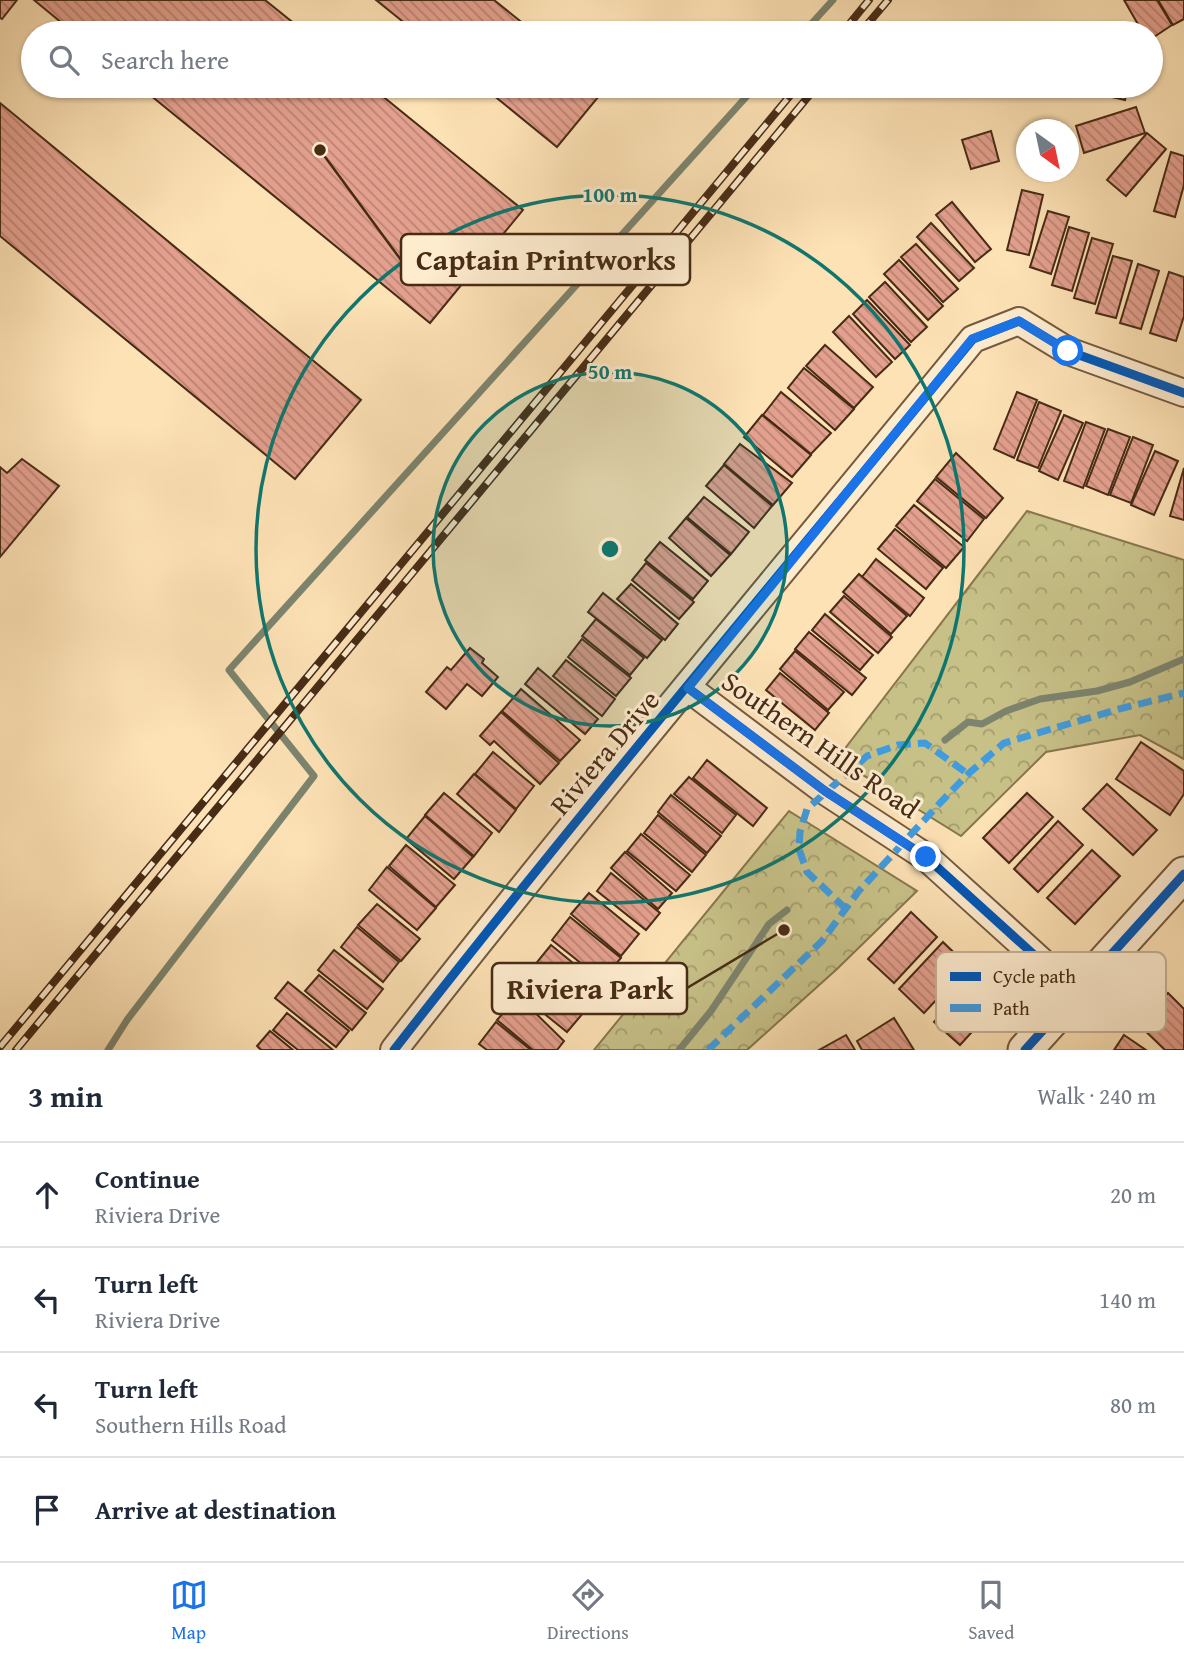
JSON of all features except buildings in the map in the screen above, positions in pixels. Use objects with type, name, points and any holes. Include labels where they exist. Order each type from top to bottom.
[{"type":"street","name":"Riviera Drive","points":[[394,1050],[530,876],[688,688],[972,339],[1019,321],[1068,351],[1184,393]]},
{"type":"street","name":"Southern Hills Road","points":[[688,688],[825,791],[926,857],[1031,952]]},
{"type":"street","points":[[1112,952],[1184,874]]},
{"type":"street","points":[[1025,1050],[1041,1032]]},
{"type":"green space","points":[[1027,511],[1184,560],[1184,759],[1140,735],[1046,752],[961,836],[837,759]]},
{"type":"green space","points":[[789,811],[917,891],[837,969],[747,1050],[594,1050]]},
{"type":"waterway","points":[[814,21],[833,0]]},
{"type":"waterway","points":[[108,1050],[127,1020],[314,776],[229,670],[745,98]]},
{"type":"waterway","points":[[945,740],[968,722],[982,724],[1006,711],[1040,699],[1097,691],[1130,682],[1184,659]]},
{"type":"waterway","points":[[679,1050],[711,1011],[769,924],[787,910]]},
{"type":"railway","points":[[852,21],[869,0]]},
{"type":"railway","points":[[870,21],[888,0]]},
{"type":"railway","points":[[0,1047],[788,98]]},
{"type":"railway","points":[[16,1050],[807,98]]},
{"type":"marked path","points":[[708,1050],[822,941],[858,892],[968,774],[1004,743],[1184,693]]},
{"type":"marked path","points":[[846,909],[807,872],[799,849],[800,832],[807,809],[867,756],[898,745],[925,743],[968,774]]},
{"type":"cycle path","points":[[394,1050],[609,782],[973,339],[1019,321],[1068,351],[1184,393]]},
{"type":"cycle path","points":[[688,688],[825,791],[926,857],[1031,952]]},
{"type":"cycle path","points":[[1114,952],[1184,874]]},
{"type":"cycle path","points":[[1025,1050],[1041,1032]]},
{"type":"place","name":"Captain Printworks","points":[[320,150]]},
{"type":"place","name":"Riviera Park","points":[[784,930]]},
{"type":"route","points":[[926,857],[825,791],[688,688],[972,339],[1019,321],[1068,351]]}]
